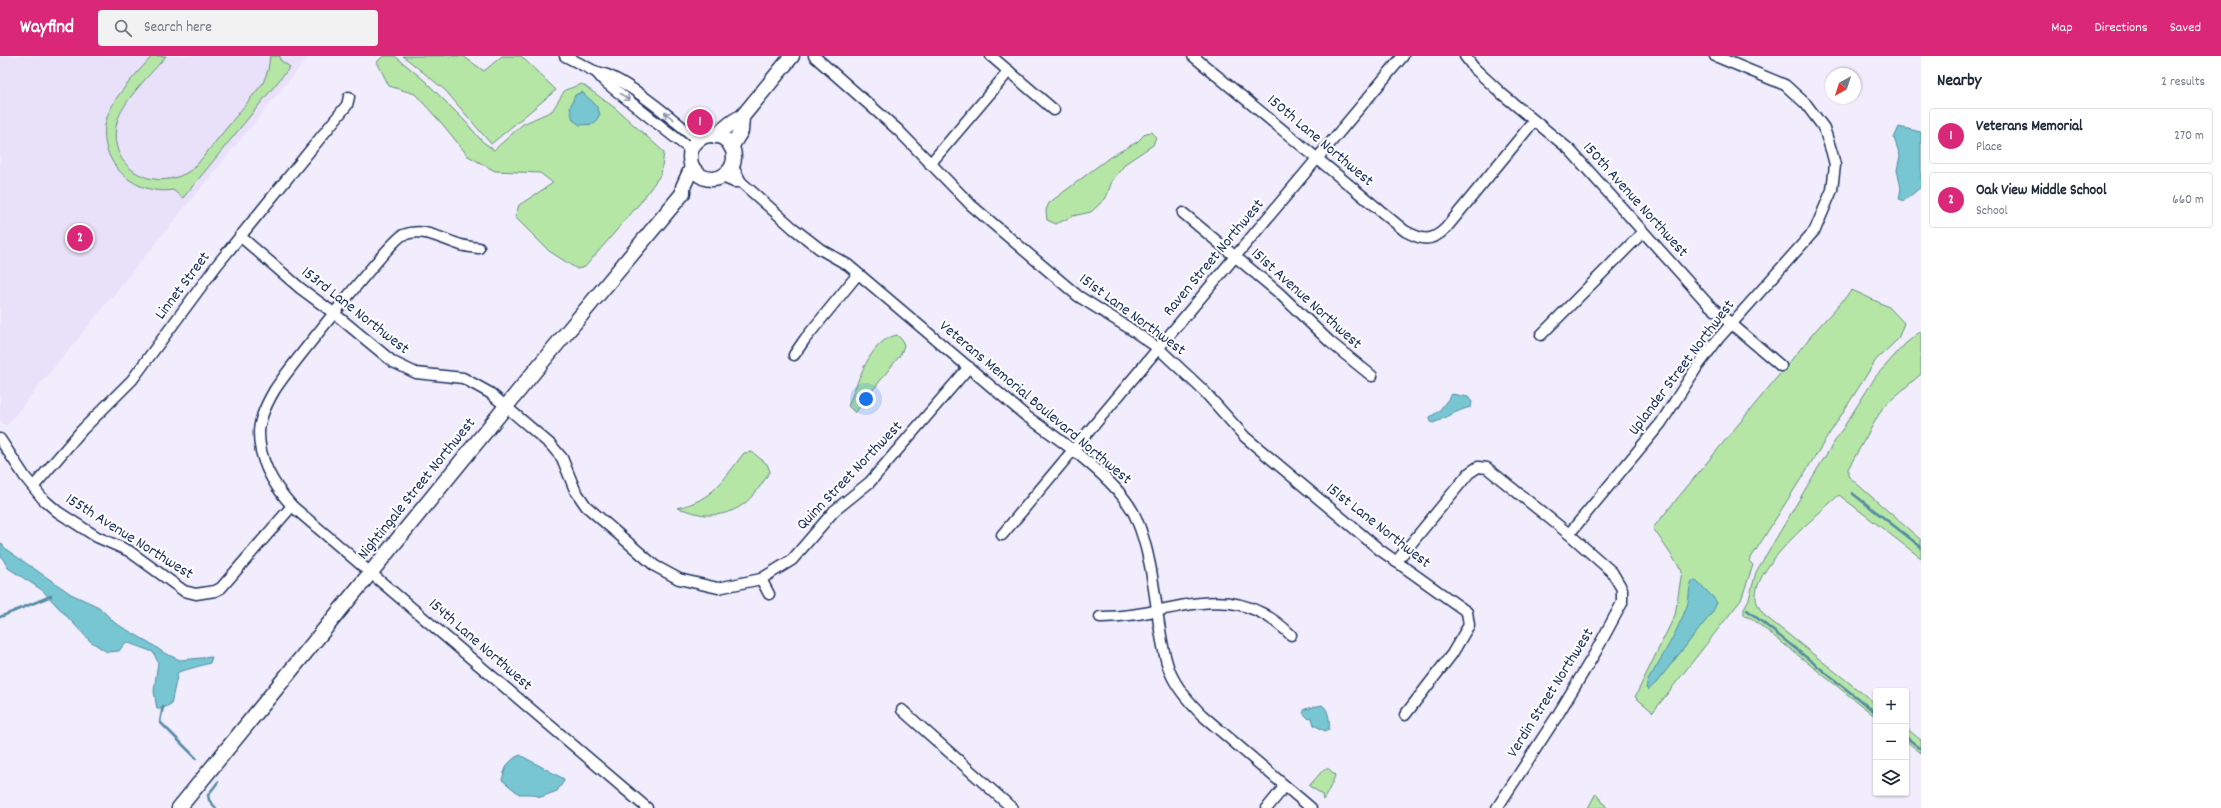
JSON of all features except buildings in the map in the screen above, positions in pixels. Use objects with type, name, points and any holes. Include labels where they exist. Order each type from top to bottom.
[{"type":"street","points":[[565,56],[596,72],[604,81],[687,148],[690,153],[692,167],[701,176],[707,178],[722,177],[734,182],[741,182]]},
{"type":"street","points":[[596,72],[603,72],[629,87],[692,135],[700,138],[715,136],[724,130],[731,121],[742,117],[792,56]]},
{"type":"street","name":"151st Lane Northwest","points":[[814,56],[898,130],[971,205],[1078,296],[1158,348],[1203,390],[1245,436],[1396,562],[1461,606],[1467,612],[1469,625],[1429,686],[1405,715]]},
{"type":"street","points":[[991,56],[1054,110]]},
{"type":"street","name":"150th Lane Northwest","points":[[1194,56],[1405,231],[1419,239],[1432,238],[1446,228],[1534,121]]},
{"type":"street","name":"Raven Street Northwest","points":[[1002,534],[1403,56]]},
{"type":"street","name":"150th Avenue Northwest","points":[[1465,56],[1474,68],[1502,94],[1570,150],[1599,180],[1643,232],[1708,304],[1781,366]]},
{"type":"street","name":"Uplander Street Northwest","points":[[1569,534],[1661,423],[1697,367],[1732,324],[1815,230],[1832,190],[1835,165],[1832,153],[1824,128],[1806,104],[1785,85],[1715,56]]},
{"type":"street","points":[[930,164],[1008,71]]},
{"type":"street","name":"Linnet Street","points":[[34,486],[82,430],[132,380],[240,236],[347,106],[350,97]]},
{"type":"street","points":[[731,147],[741,130],[742,117]]},
{"type":"street","points":[[715,136],[727,142],[731,147],[733,154],[732,165],[722,177]]},
{"type":"street","points":[[690,153],[694,144],[700,138]]},
{"type":"street","name":"Veterans Memorial Boulevard Northwest","points":[[732,165],[741,182],[810,241],[848,265],[1026,416],[1072,451],[1123,496],[1136,516],[1145,545],[1162,640],[1171,674],[1190,703],[1311,808]]},
{"type":"street","name":"Nightingale Street Northwest","points":[[179,808],[683,193],[683,187],[692,167]]},
{"type":"street","name":"Nightingale Street Northwest","points":[[683,193],[689,192],[707,178]]},
{"type":"street","name":"151st Avenue Northwest","points":[[1183,213],[1235,255],[1279,293],[1330,342],[1372,376]]},
{"type":"street","name":"154th Lane Northwest","points":[[479,248],[461,245],[435,234],[423,232],[401,236],[335,314],[274,391],[262,415],[259,434],[264,459],[280,492],[292,506],[647,808]]},
{"type":"street","points":[[1541,335],[1643,232]]},
{"type":"street","name":"153rd Lane Northwest","points":[[240,236],[300,288],[335,314],[393,362],[416,373],[463,378],[484,388],[507,406],[551,445],[562,458],[575,490],[586,506],[654,566],[678,578],[718,588],[762,579]]},
{"type":"street","points":[[794,355],[858,274]]},
{"type":"street","name":"Quinn Street Northwest","points":[[762,579],[792,560],[834,511],[870,482],[969,367]]},
{"type":"street","name":"155th Avenue Northwest","points":[[0,440],[25,478],[34,486],[43,499],[79,526],[129,551],[184,591],[196,594],[222,588],[292,506]]},
{"type":"street","points":[[1396,562],[1468,473],[1478,466],[1487,468],[1569,534]]},
{"type":"street","name":"Verdin Street Northwest","points":[[1497,808],[1558,716],[1622,603],[1622,589],[1612,572],[1569,534]]},
{"type":"street","points":[[762,579],[769,594]]},
{"type":"street","points":[[1100,617],[1130,617],[1203,602],[1220,601],[1234,603],[1264,613],[1277,621],[1291,635]]},
{"type":"street","points":[[902,710],[1012,808]]},
{"type":"street","points":[[1267,808],[1285,786]]},
{"type":"shaded area","points":[[0,56],[309,56],[6,426],[0,420]]},
{"type":"green space","points":[[152,56],[166,56],[138,87],[125,105],[117,122],[115,139],[119,154],[127,165],[138,174],[151,179],[166,179],[181,176],[195,167],[263,83],[268,70],[270,56],[280,56],[280,60],[290,67],[183,198],[173,190],[157,190],[142,187],[129,179],[118,169],[110,157],[105,143],[105,128],[109,112],[113,104]]},
{"type":"green space","points":[[383,56],[395,56],[424,80],[464,120],[482,141],[494,150],[523,124],[552,111],[565,90],[582,84],[615,108],[664,152],[661,174],[640,203],[585,267],[577,269],[549,251],[515,217],[519,205],[553,183],[540,173],[495,171],[468,156],[444,126],[415,94],[389,86],[377,62]]},
{"type":"green space","points":[[403,56],[463,56],[484,71],[502,56],[521,56],[556,90],[491,144],[445,90]]},
{"type":"green space","points":[[1152,132],[1156,137],[1153,145],[1126,163],[1112,181],[1106,198],[1091,212],[1073,216],[1056,224],[1047,220],[1046,210],[1049,203],[1110,157],[1137,142],[1146,133]]},
{"type":"green space","points":[[1852,290],[1889,307],[1904,323],[1898,339],[1876,360],[1749,561],[1753,565],[1741,600],[1653,712],[1635,697],[1675,615],[1682,571],[1653,528],[1816,330]]},
{"type":"green space","points":[[1921,331],[1921,374],[1883,407],[1848,469],[1848,476],[1921,540],[1921,558],[1839,495],[1803,528],[1777,555],[1759,582],[1756,594],[1757,603],[1765,616],[1873,702],[1873,715],[1751,618],[1744,616],[1744,608],[1749,599],[1756,572],[1821,463],[1876,376],[1905,344]]},
{"type":"green space","points":[[897,335],[902,340],[904,345],[901,354],[855,413],[848,406],[866,364],[879,345],[887,339]]},
{"type":"green space","points":[[752,452],[767,464],[770,471],[753,496],[746,502],[731,511],[711,515],[698,514],[677,508],[700,500],[716,488],[744,453]]},
{"type":"green space","points":[[1909,730],[1921,740],[1921,753],[1909,743]]},
{"type":"green space","points":[[1324,769],[1329,769],[1335,775],[1323,800],[1322,794],[1309,786]]},
{"type":"green space","points":[[1596,793],[1607,808],[1588,808]]},
{"type":"water","points":[[582,92],[596,105],[600,114],[594,124],[580,125],[573,120],[570,108],[575,95]]},
{"type":"water","points":[[1899,127],[1921,132],[1921,187],[1904,201],[1899,199],[1901,188],[1897,170],[1900,156],[1894,138]]},
{"type":"water","points":[[1452,394],[1468,397],[1472,402],[1471,407],[1433,423],[1431,422],[1430,417],[1439,411]]},
{"type":"water","points":[[0,542],[7,550],[71,594],[99,607],[115,623],[150,643],[164,653],[180,660],[212,657],[210,663],[178,672],[171,704],[162,709],[157,709],[154,691],[158,662],[153,652],[126,642],[119,651],[107,652],[90,641],[42,590],[8,568],[0,554]]},
{"type":"water","points":[[1692,581],[1696,581],[1713,597],[1717,603],[1712,613],[1656,683],[1648,690],[1646,688],[1648,680],[1669,644],[1687,606]]},
{"type":"water","points":[[1322,705],[1328,713],[1329,719],[1329,729],[1325,731],[1314,725],[1312,718],[1309,719],[1303,713],[1305,709]]},
{"type":"water","points":[[520,755],[564,779],[557,791],[541,797],[531,794],[519,794],[502,780],[504,772],[510,762]]},
{"type":"waterway","points":[[1852,493],[1921,547]]},
{"type":"waterway","points":[[0,617],[51,596]]},
{"type":"waterway","points":[[1747,610],[1873,711]]},
{"type":"waterway","points":[[163,706],[160,722],[196,758]]},
{"type":"waterway","points":[[1909,739],[1921,749]]},
{"type":"waterway","points":[[216,808],[209,800],[208,795],[218,782]]},
{"type":"place","name":"Veterans Memorial","points":[[700,122]]},
{"type":"place","name":"Oak View Middle School","points":[[80,238]]}]
